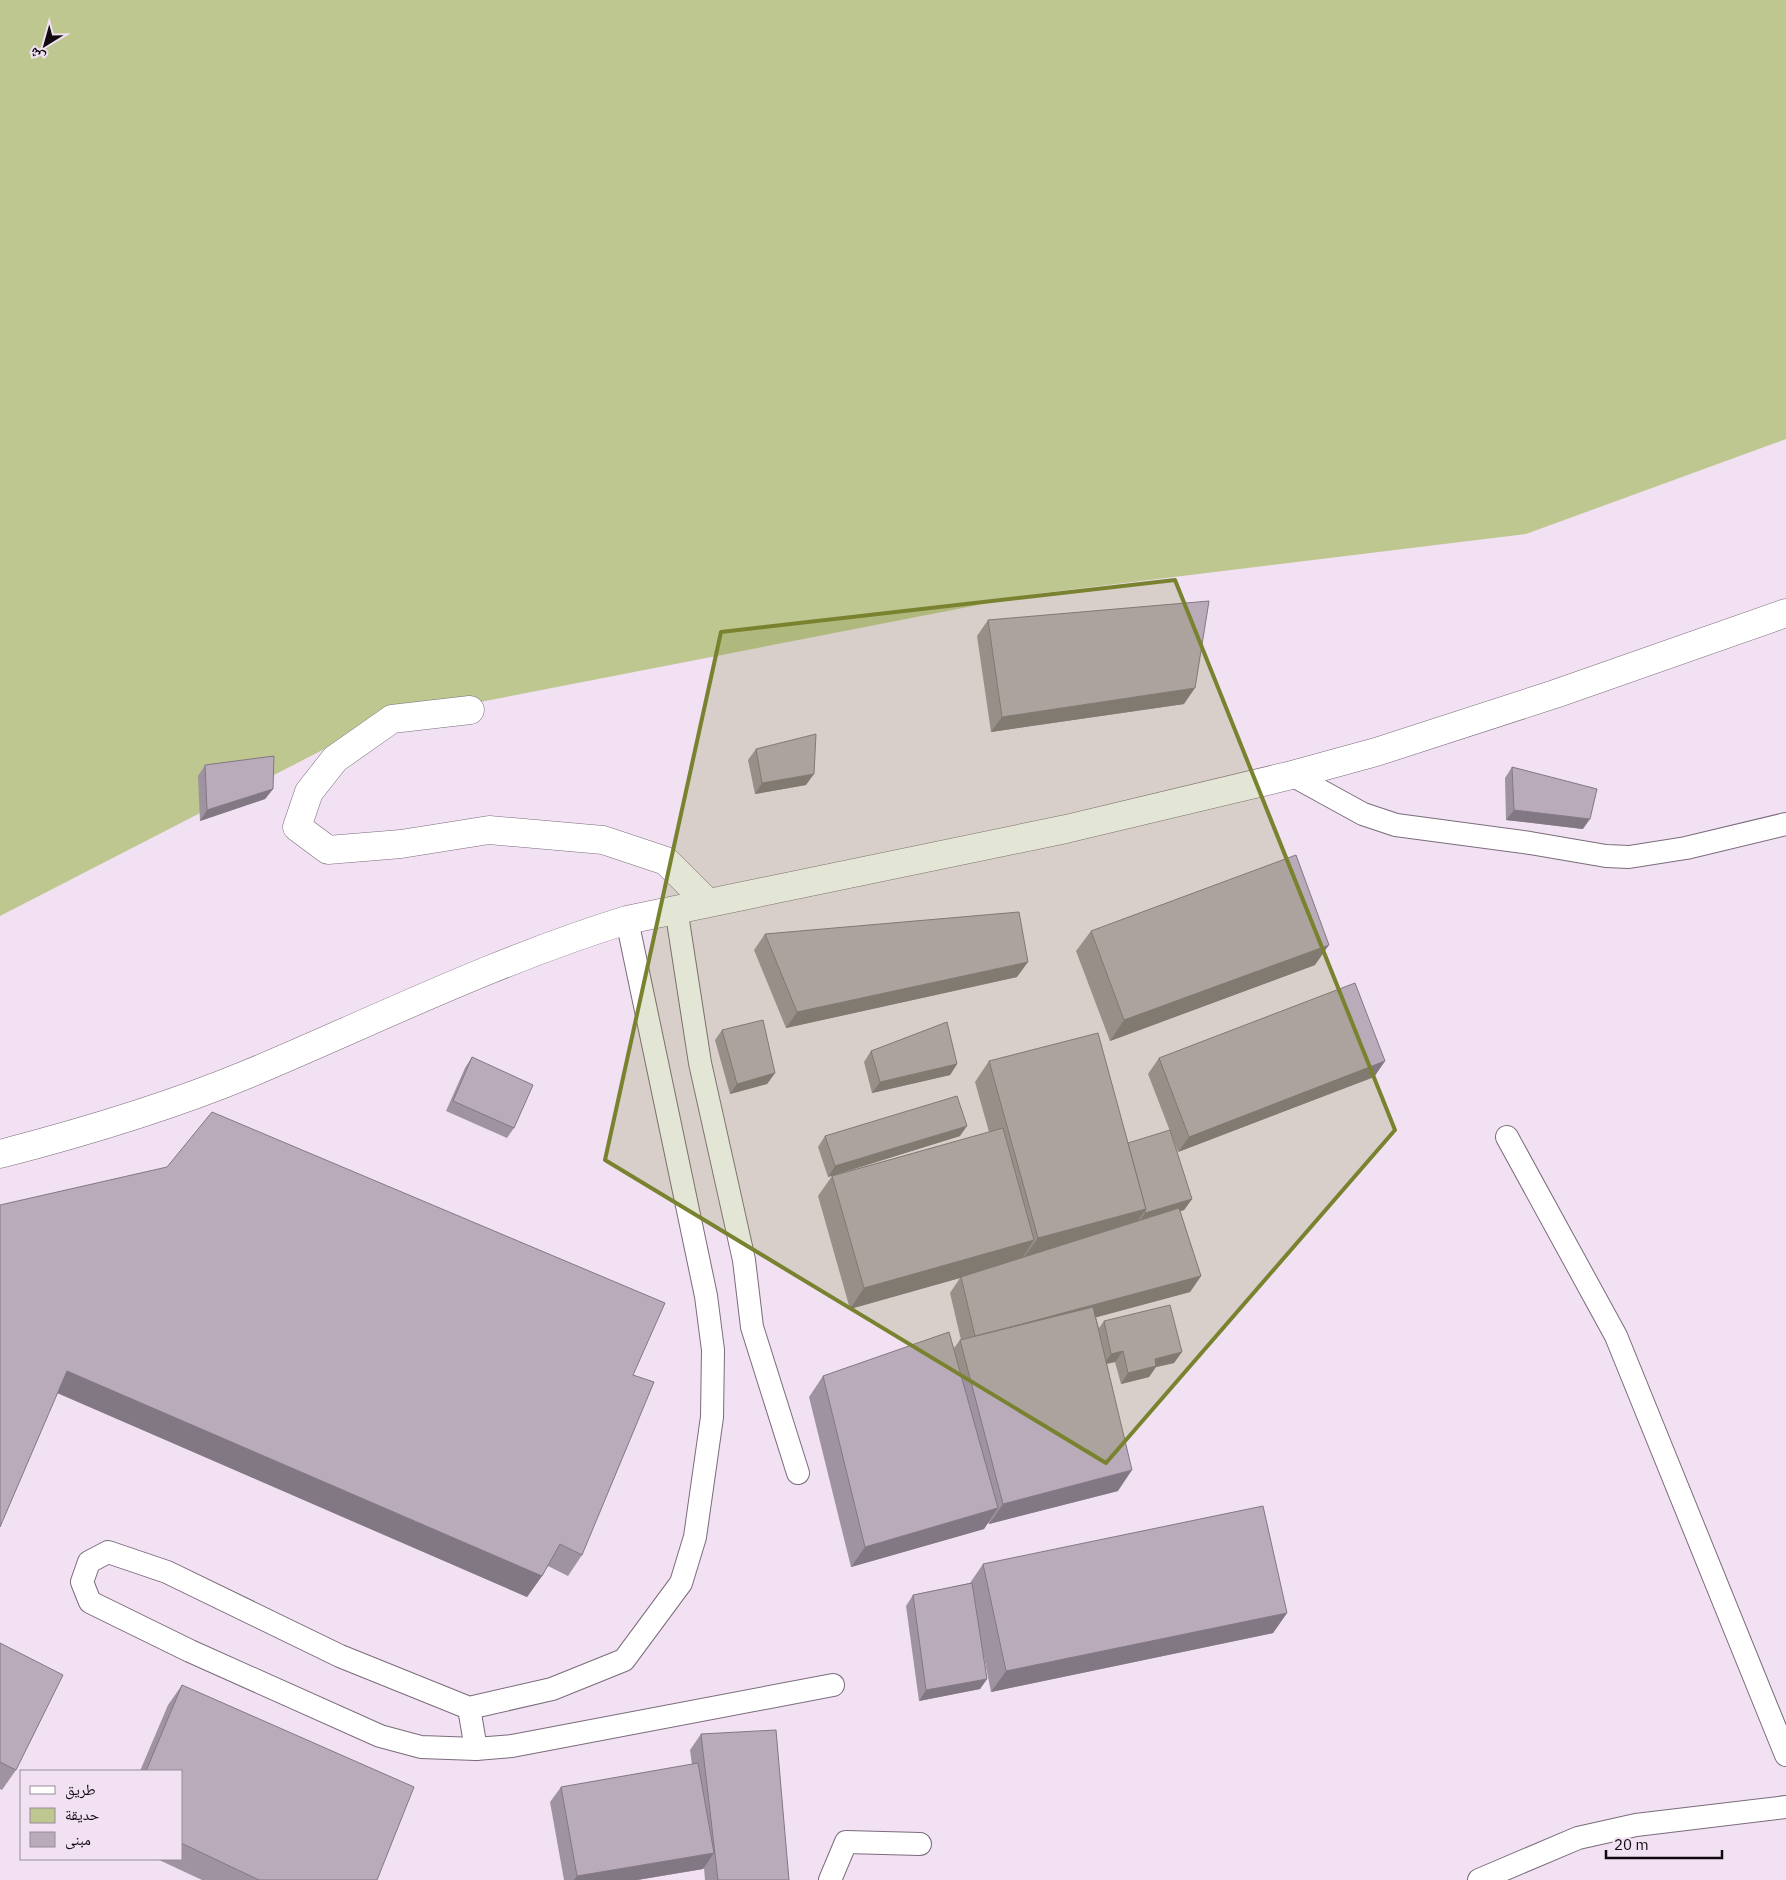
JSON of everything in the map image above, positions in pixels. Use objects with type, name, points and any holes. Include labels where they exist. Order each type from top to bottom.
[{"type":"main road","points":[[0,1154],[90,1129],[247,1074],[392,1010],[569,939],[627,920],[676,908],[1066,829],[1292,775],[1376,752],[1555,694],[1786,613]]},
{"type":"main road","points":[[470,710],[392,719],[336,759],[309,792],[297,827],[328,850],[401,844],[489,830],[603,840],[666,861],[707,902]]},
{"type":"lane","points":[[1292,775],[1363,814],[1396,825],[1530,843],[1606,856],[1629,857],[1686,848],[1786,824]]},
{"type":"lane","points":[[676,908],[700,1063],[744,1260],[752,1326],[798,1473]]},
{"type":"lane","points":[[627,920],[706,1296],[713,1350],[712,1416],[695,1537],[681,1583],[624,1660],[552,1689],[469,1708],[340,1656],[167,1572],[129,1558],[108,1552],[89,1562],[82,1582],[90,1602],[190,1651],[380,1736],[420,1746],[476,1749],[512,1746],[833,1684]]},
{"type":"lane","points":[[1507,1137],[1616,1336],[1786,1755]]},
{"type":"lane","points":[[469,1708],[476,1749]]},
{"type":"lane","points":[[1479,1880],[1578,1838],[1636,1825],[1786,1808]]},
{"type":"lane","points":[[830,1880],[846,1842],[920,1844]]},
{"type":"highlighted area","points":[[1175,580],[1395,1130],[1106,1463],[605,1160],[721,632]]},
{"type":"green space","points":[[0,0],[1786,0],[1786,439],[1526,534],[1035,594],[377,722],[0,916]]},
{"type":"building","points":[[1209,601],[1195,688],[1002,717],[988,620]]},
{"type":"building","points":[[816,734],[814,774],[762,783],[756,749]]},
{"type":"building","points":[[274,756],[273,789],[207,810],[205,765]]},
{"type":"building","points":[[1512,767],[1597,789],[1590,819],[1514,810]]},
{"type":"building","points":[[1296,855],[1329,945],[1124,1020],[1091,931]]},
{"type":"building","points":[[1019,912],[1028,962],[797,1012],[765,934]]},
{"type":"building","points":[[1355,983],[1385,1061],[1189,1137],[1159,1058]]},
{"type":"building","points":[[763,1020],[775,1073],[737,1084],[722,1030]]},
{"type":"building","points":[[947,1022],[957,1064],[880,1082],[871,1051]]},
{"type":"building","points":[[1098,1033],[1146,1209],[1038,1238],[989,1061]]},
{"type":"building","points":[[472,1057],[533,1085],[514,1128],[453,1101]]},
{"type":"building","points":[[957,1096],[967,1126],[835,1166],[825,1136]]},
{"type":"building","points":[[212,1112],[665,1303],[633,1375],[654,1382],[582,1555],[560,1544],[542,1576],[67,1371],[0,1527],[0,1205],[167,1167]]},
{"type":"building","points":[[1003,1128],[1034,1240],[864,1288],[832,1176]]},
{"type":"building","points":[[1170,1130],[1192,1199],[1145,1213],[1146,1209],[1128,1143]]},
{"type":"building","points":[[1179,1208],[1201,1276],[975,1336],[961,1277]]},
{"type":"building","points":[[1170,1305],[1182,1352],[1155,1359],[1156,1366],[1128,1373],[1123,1351],[1111,1354],[1104,1321]]},
{"type":"building","points":[[1093,1307],[1132,1470],[1003,1504],[960,1340]]},
{"type":"building","points":[[949,1332],[998,1508],[865,1547],[823,1376]]},
{"type":"building","points":[[1263,1506],[1287,1613],[1006,1671],[983,1564]]},
{"type":"building","points":[[972,1583],[987,1679],[926,1690],[913,1595]]},
{"type":"building","points":[[0,1643],[63,1675],[16,1770],[0,1762]]},
{"type":"building","points":[[182,1685],[414,1787],[377,1880],[259,1880],[182,1843],[182,1770],[146,1770]]},
{"type":"building","points":[[776,1730],[789,1880],[718,1880],[701,1734]]},
{"type":"building","points":[[698,1763],[714,1853],[577,1876],[561,1787]]}]
